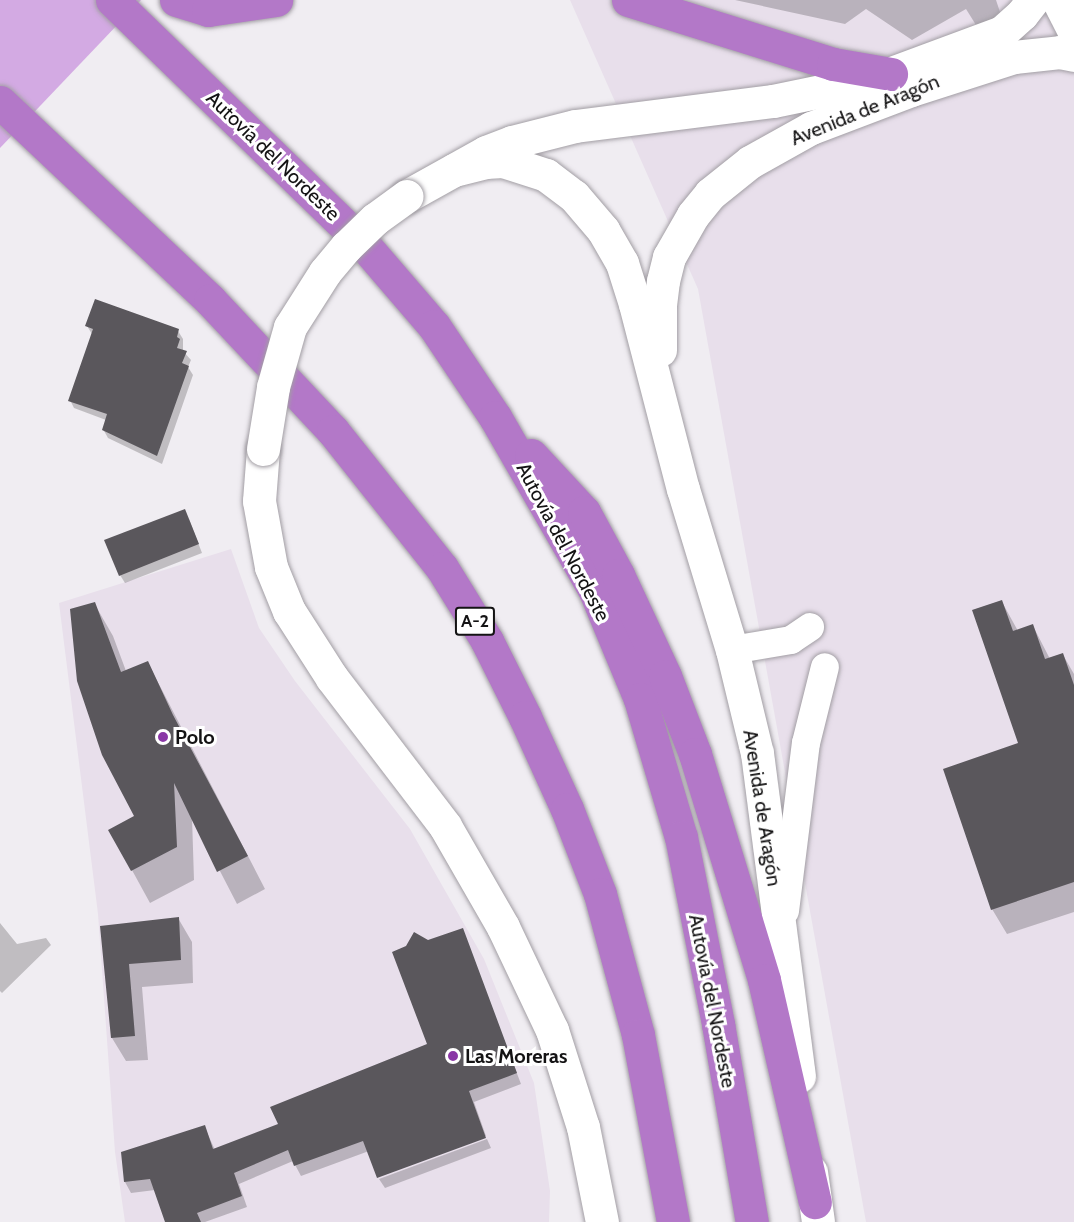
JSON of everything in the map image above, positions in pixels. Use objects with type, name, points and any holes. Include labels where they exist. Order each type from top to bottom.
[{"type":"highway","name":"Autovía del Nordeste","points":[[112,0],[360,240],[434,326],[495,417],[594,591],[640,699],[681,837],[718,1024],[752,1222]]},
{"type":"highway","points":[[180,2],[208,10],[276,0]]},
{"type":"highway","points":[[628,0],[833,64],[891,74]]},
{"type":"highway","name":"A-2","points":[[0,102],[210,300],[333,431],[442,568],[487,641],[562,799],[600,894],[638,1035],[674,1222]]},
{"type":"highway","points":[[495,417],[584,512],[618,575],[665,676],[695,754],[764,980],[816,1212]]},
{"type":"street","points":[[602,1222],[583,1127],[552,1030],[502,927],[445,826],[332,678],[289,611],[271,567],[260,501],[263,449],[273,387],[290,327],[325,272],[346,247],[375,219],[407,196],[512,142],[575,126],[773,101],[827,91],[891,74],[1002,32],[1022,14],[1033,0]]},
{"type":"street","points":[[1058,0],[1074,32]]},
{"type":"street","name":"Avenida de Aragón","points":[[661,403],[660,305],[663,281],[669,257],[693,214],[710,194],[750,162],[778,145],[873,104],[1014,57],[1060,52],[1074,55]]},
{"type":"street","name":"Avenida de Aragón","points":[[454,170],[485,162],[521,165],[546,175],[574,196],[603,230],[622,263],[635,303],[683,489],[732,650],[757,753],[816,1212]]},
{"type":"street","points":[[732,650],[791,640],[810,627]]},
{"type":"street","points":[[781,940],[806,744],[825,667]]},
{"type":"shaded area","points":[[0,0],[141,0],[0,148]]},
{"type":"shaded area","points":[[570,0],[1074,0],[1074,1222],[866,1222],[698,289]]},
{"type":"shaded area","points":[[231,549],[259,628],[295,681],[410,829],[484,959],[534,1083],[550,1191],[549,1222],[125,1222],[115,1152],[98,914],[59,603]]},
{"type":"building","points":[[95,299],[179,329],[177,337],[180,339],[177,348],[187,351],[182,363],[189,366],[157,456],[102,430],[107,414],[68,401],[93,329],[85,326]]},
{"type":"building","points":[[185,509],[199,544],[119,576],[104,540]]},
{"type":"building","points":[[1002,600],[1013,631],[1033,624],[1045,659],[1063,653],[1074,685],[1074,882],[991,910],[943,769],[1018,743],[972,610]]},
{"type":"building","name":"Polo","points":[[95,602],[121,672],[148,661],[173,715],[248,856],[217,872],[174,783],[177,847],[131,871],[108,830],[134,816],[102,755],[77,681],[70,609]]},
{"type":"building","points":[[179,917],[181,960],[129,964],[135,1036],[111,1038],[100,926]]},
{"type":"building","name":"Las Moreras","points":[[463,928],[517,1073],[469,1091],[486,1138],[377,1178],[363,1141],[294,1166],[288,1150],[234,1173],[242,1196],[197,1213],[201,1222],[165,1222],[150,1179],[124,1182],[121,1152],[205,1125],[213,1149],[278,1124],[270,1107],[427,1044],[392,952],[406,946],[414,932],[428,940]]},
{"type":"place","name":"Polo","points":[[163,737]]},
{"type":"place","name":"Las Moreras","points":[[453,1056]]}]
